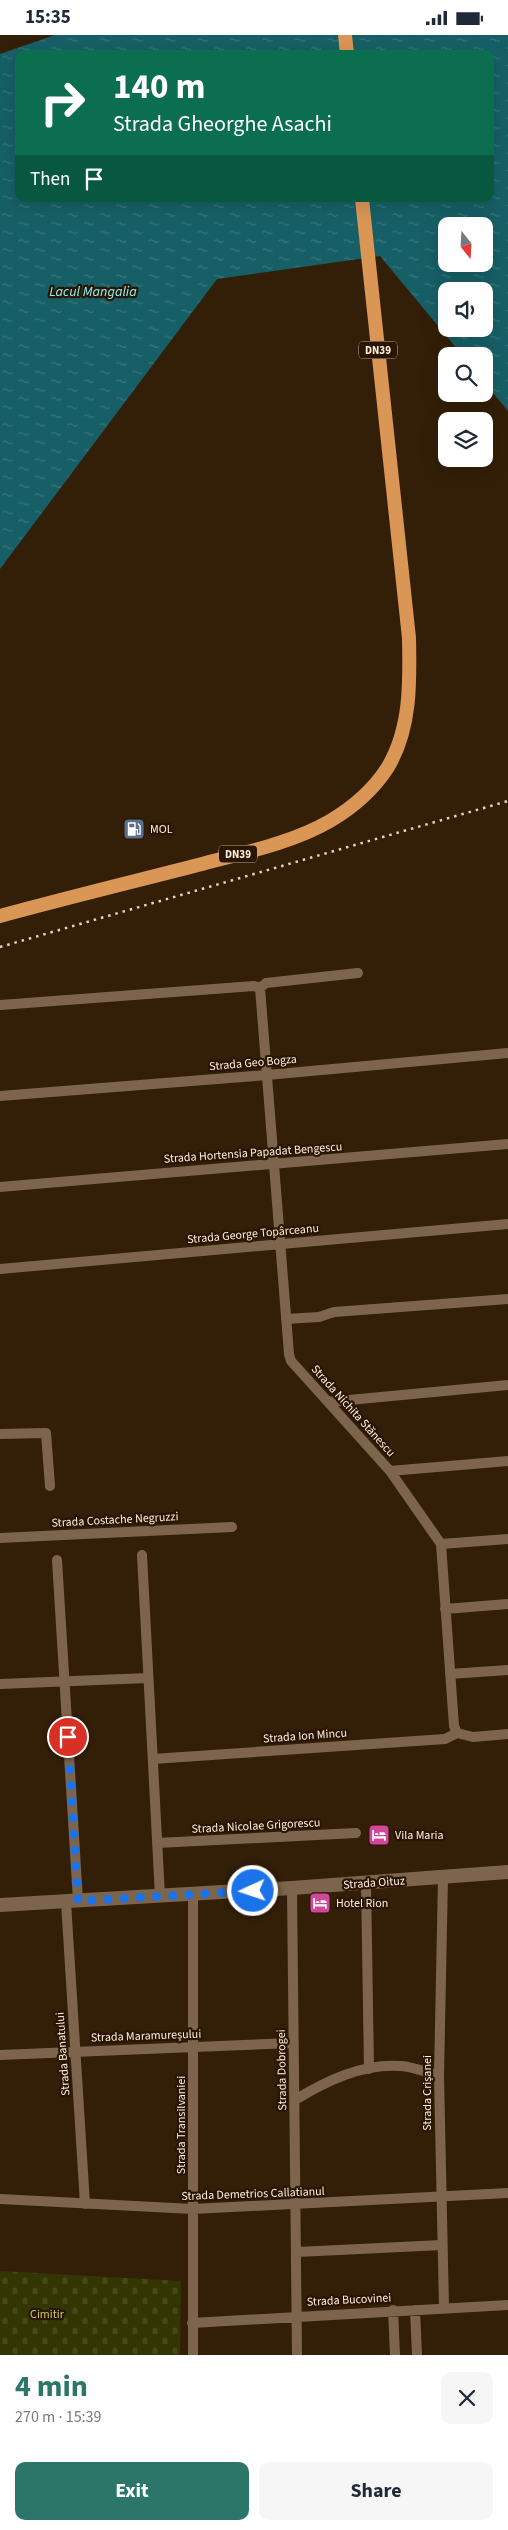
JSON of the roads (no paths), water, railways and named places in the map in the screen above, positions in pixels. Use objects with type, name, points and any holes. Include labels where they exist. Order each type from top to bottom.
[{"type":"highway","points":[[345,35],[347,50]]},
{"type":"highway","name":"DN39","points":[[0,916],[244,853],[291,839],[331,821],[353,806],[374,785],[387,768],[400,741],[409,695],[406,596],[362,202]]},
{"type":"main road","name":"Strada Oituz","points":[[0,1905],[292,1888],[508,1872]]},
{"type":"street","points":[[0,1005],[254,986],[260,988],[266,983],[358,973]]},
{"type":"street","name":"Strada Nichita Stănescu","points":[[260,988],[286,1319],[291,1361],[390,1471],[441,1544]]},
{"type":"street","name":"Strada Geo Bogza","points":[[0,1096],[267,1075],[508,1053]]},
{"type":"street","name":"Strada Hortensia Papadat Bengescu","points":[[0,1187],[508,1144]]},
{"type":"street","name":"Strada George Topârceanu","points":[[0,1269],[508,1224]]},
{"type":"street","points":[[286,1319],[319,1317],[334,1312],[508,1299]]},
{"type":"street","points":[[328,1402],[508,1385]]},
{"type":"street","points":[[0,1434],[46,1433],[50,1486]]},
{"type":"street","points":[[390,1471],[508,1461]]},
{"type":"street","name":"Strada Costache Negruzzi","points":[[0,1538],[232,1527]]},
{"type":"street","points":[[508,1539],[441,1544],[454,1726],[457,1733],[473,1737],[508,1734]]},
{"type":"street","points":[[142,1555],[160,1896]]},
{"type":"street","name":"Strada Banatului","points":[[57,1560],[65,1681],[75,2052],[85,2204]]},
{"type":"street","points":[[445,1609],[508,1604]]},
{"type":"street","points":[[450,1674],[508,1670]]},
{"type":"street","points":[[0,1684],[148,1678]]},
{"type":"street","name":"Strada Ion Mincu","points":[[153,1759],[445,1739],[457,1733]]},
{"type":"street","name":"Strada Nicolae Grigorescu","points":[[157,1843],[356,1833]]},
{"type":"street","name":"Strada Crișanei","points":[[443,1878],[439,2075],[444,2308]]},
{"type":"street","points":[[366,1883],[369,2069]]},
{"type":"street","name":"Strada Dobrogei","points":[[292,1888],[297,2205],[297,2355]]},
{"type":"street","name":"Strada Transilvaniei","points":[[193,1894],[193,2355]]},
{"type":"street","name":"Strada Maramureșului","points":[[0,2055],[293,2043]]},
{"type":"street","points":[[295,2100],[326,2081],[369,2069],[402,2066],[439,2075]]},
{"type":"street","name":"Strada Demetrios Callatianul","points":[[0,2199],[193,2209],[441,2198],[508,2193]]},
{"type":"street","points":[[297,2252],[442,2245]]},
{"type":"street","name":"Strada Bucovinei","points":[[192,2323],[508,2305]]},
{"type":"street","points":[[394,2310],[395,2355]]},
{"type":"street","points":[[415,2310],[417,2355]]},
{"type":"water","name":"Lacul Mangalia","points":[[55,35],[508,35],[508,411],[493,393],[493,347],[456,347],[447,337],[493,337],[493,282],[438,282],[438,326],[380,256],[217,279],[0,569],[0,54]]},
{"type":"railway","points":[[0,947],[508,801]]},
{"type":"place","name":"MOL","points":[[134,829]]},
{"type":"place","name":"Vila Maria","points":[[379,1835]]},
{"type":"place","name":"Hotel Rion","points":[[320,1903]]},
{"type":"park label","name":"Cimitir","points":[[47,2314]]}]
